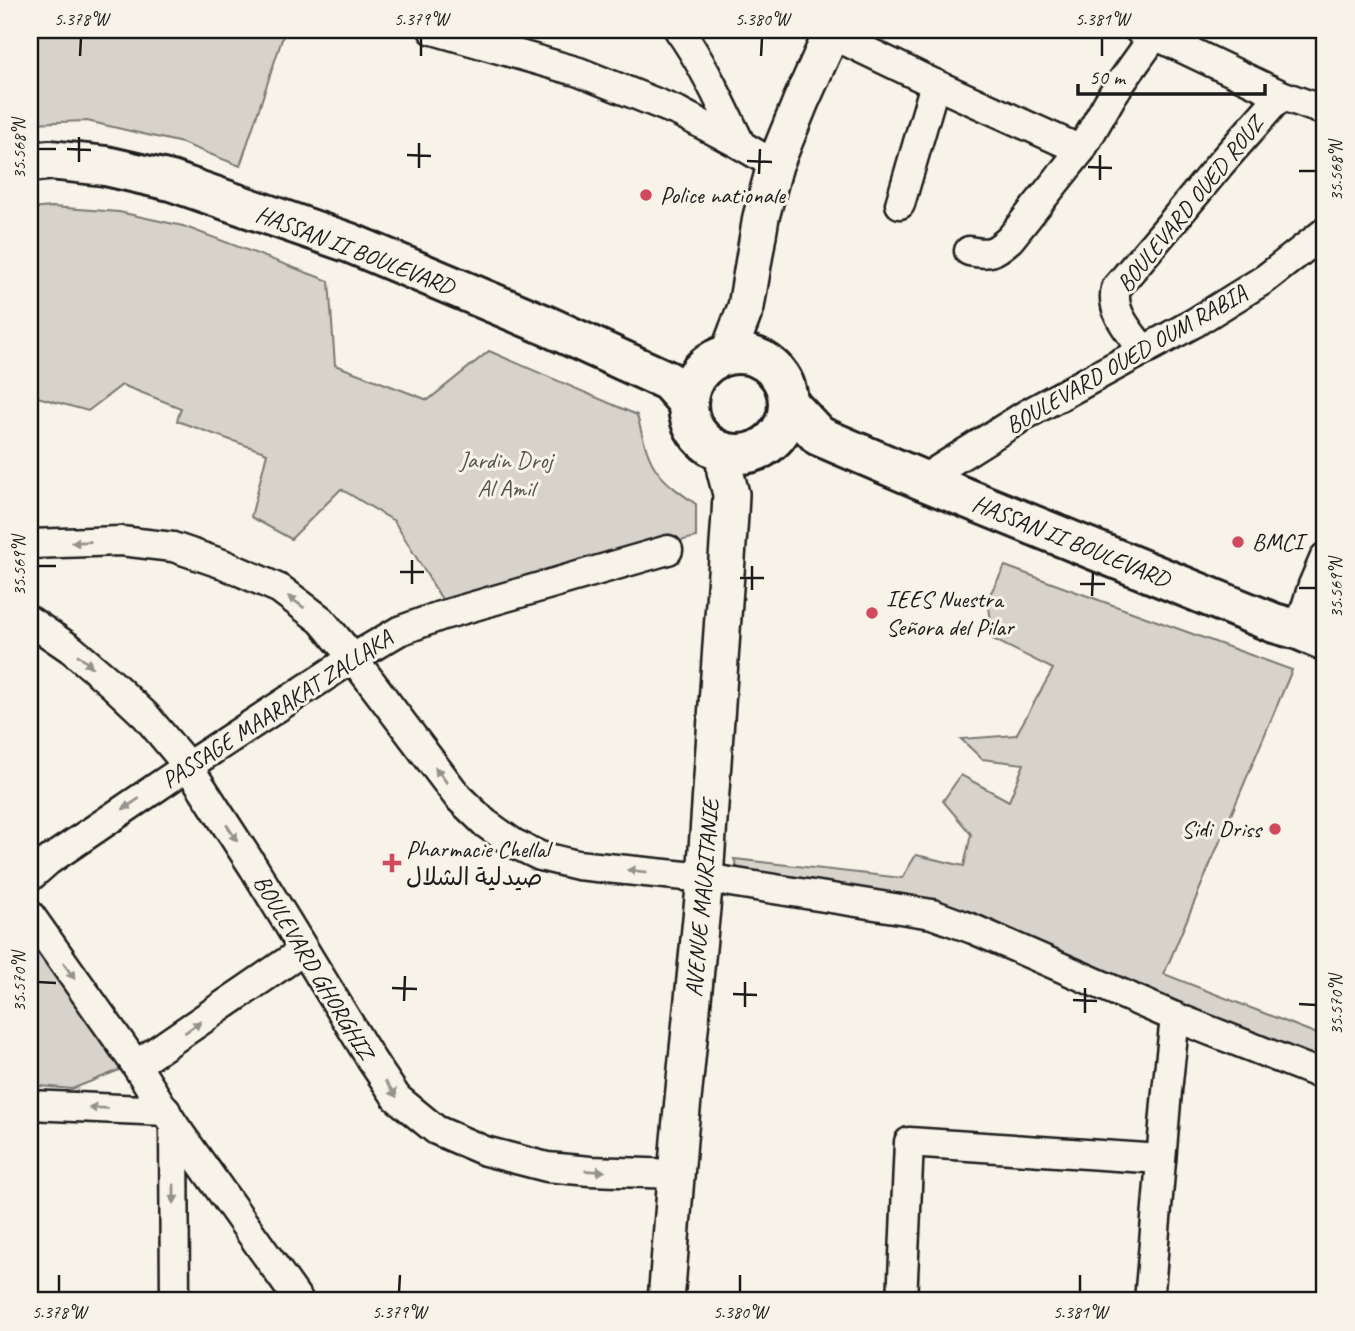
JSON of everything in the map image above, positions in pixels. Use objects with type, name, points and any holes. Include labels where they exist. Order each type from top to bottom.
[{"type":"main road","name":"HASSAN II BOULEVARD","points":[[30,162],[50,160],[106,166],[171,181],[350,243],[684,387]]},
{"type":"main road","points":[[749,449],[785,425],[790,405],[785,383],[772,366],[740,355],[716,359],[684,387],[690,419],[709,445],[749,449],[819,436]]},
{"type":"main road","name":"HASSAN II BOULEVARD","points":[[790,405],[819,436],[1274,623],[1312,635]]},
{"type":"street","points":[[433,30],[579,72],[679,112],[775,165]]},
{"type":"street","points":[[740,355],[761,217],[775,165],[832,32],[935,84],[1081,150]]},
{"type":"street","points":[[969,251],[984,254],[995,251],[1010,239],[1081,150],[1147,32],[1281,95],[1325,111]]},
{"type":"street","points":[[687,35],[741,145]]},
{"type":"street","points":[[900,204],[935,84]]},
{"type":"street","name":"BOULEVARD OUED ROUZ","points":[[1143,351],[1115,309],[1116,288],[1281,95]]},
{"type":"street","name":"BOULEVARD OUED OUM RABIA","points":[[922,480],[1027,414],[1194,323],[1265,279],[1325,232]]},
{"type":"street","name":"AVENUE MAURITANIE","points":[[666,1301],[705,878],[731,494],[725,471],[749,449]]},
{"type":"street","points":[[30,544],[121,541],[173,547],[223,564],[279,589],[321,620],[458,797],[485,823],[513,843],[540,856],[577,865],[705,878],[932,914],[974,929],[1175,1017],[1325,1076]]},
{"type":"street","name":"PASSAGE MAARAKAT ZALLAKA","points":[[30,877],[48,861],[188,766],[399,631],[440,615],[668,550]]},
{"type":"street","points":[[1312,635],[1313,585],[1325,557]]},
{"type":"street","name":"BOULEVARD GHORGHIZ","points":[[30,621],[71,649],[112,684],[146,716],[188,766],[397,1098],[436,1130],[485,1151],[547,1167],[676,1174]]},
{"type":"street","points":[[30,915],[299,1301]]},
{"type":"street","points":[[136,1065],[303,950]]},
{"type":"street","points":[[1149,1301],[1175,1017]]},
{"type":"street","points":[[30,1105],[170,1118]]},
{"type":"street","points":[[170,1118],[175,1301]]},
{"type":"street","points":[[902,1301],[909,1142],[1161,1159]]},
{"type":"green space","points":[[30,30],[285,30],[240,166],[182,143],[87,121],[30,123]]},
{"type":"green space","name":"Jardin Droj Al Amil","points":[[52,207],[119,212],[183,226],[329,281],[335,365],[428,400],[489,351],[637,415],[654,466],[662,477],[696,504],[696,537],[443,601],[394,521],[341,489],[291,539],[251,517],[267,453],[177,421],[181,408],[122,385],[88,411],[30,395],[30,209]]},
{"type":"green space","points":[[1005,566],[1292,670],[1164,974],[1325,1037],[1325,1064],[942,903],[739,872],[734,859],[902,878],[916,855],[964,866],[971,834],[943,801],[961,775],[1009,801],[1024,764],[982,759],[961,739],[1016,735],[1053,669],[993,639],[988,598]]},
{"type":"green space","points":[[30,930],[122,1069],[72,1089],[30,1085]]},
{"type":"place","name":"Police nationale","points":[[646,195]]},
{"type":"place","name":"BMCI","points":[[1238,542]]},
{"type":"place","name":"IEES Nuestra Señora del Pilar","points":[[872,613]]},
{"type":"place","name":"Sidi Driss","points":[[1275,829]]},
{"type":"place","name":"Pharmacie Chellal صيدلية الشلال","points":[[392,863]]}]
